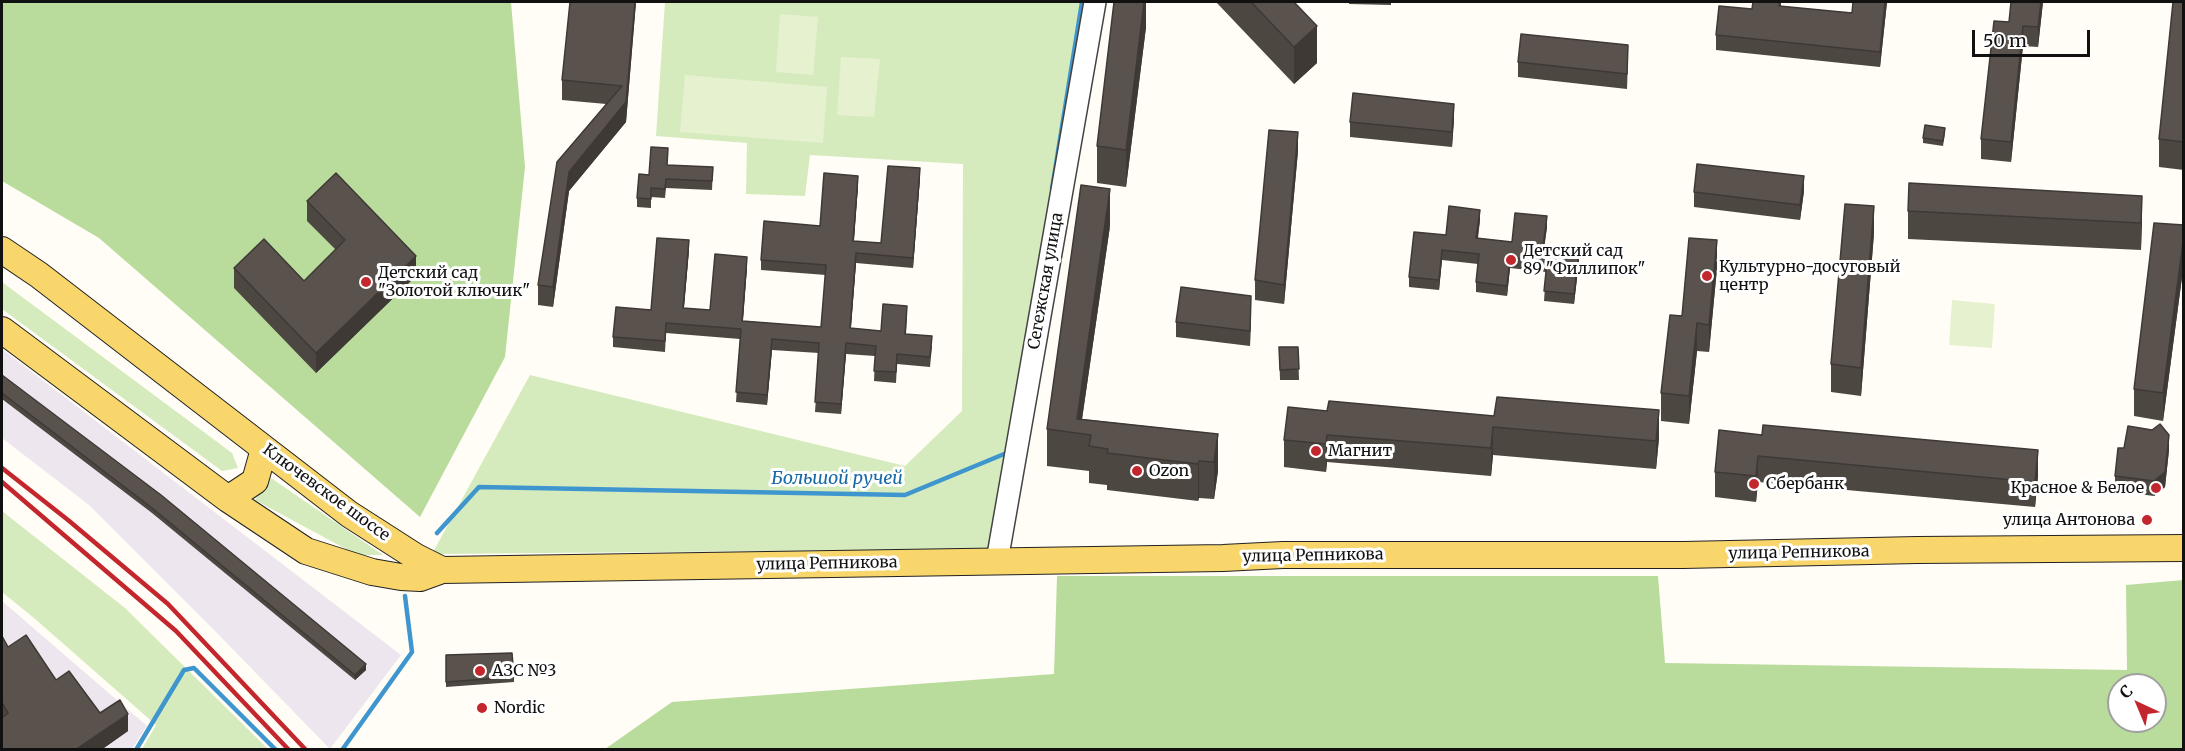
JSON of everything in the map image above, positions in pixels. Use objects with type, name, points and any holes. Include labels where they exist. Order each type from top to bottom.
[{"type":"main road","name":"Ключевское шоссе","points":[[2,250],[39,275],[349,514],[416,557],[442,570]]},
{"type":"main road","points":[[2,330],[228,499],[306,550],[372,572],[420,578],[442,570]]},
{"type":"main road","points":[[228,499],[255,481],[264,448]]},
{"type":"main road","name":"улица Репникова","points":[[442,570],[1223,558],[1283,555],[1683,555],[2184,548]]},
{"type":"street","name":"Сегежская улица","points":[[997,561],[1095,2]]},
{"type":"shaded area","points":[[2,349],[401,655],[330,749],[89,505],[2,438]]},
{"type":"shaded area","points":[[2,601],[147,726],[132,749],[2,749]]},
{"type":"green space","points":[[2,2],[511,2],[525,167],[505,357],[420,517],[99,238],[2,181]]},
{"type":"green space","points":[[665,2],[1082,2],[993,549],[432,554],[530,375],[905,466],[962,411],[963,164],[810,155],[805,196],[746,194],[747,143],[656,136]]},
{"type":"green space","points":[[780,14],[818,17],[813,75],[776,72]]},
{"type":"green space","points":[[841,57],[880,59],[874,117],[837,115]]},
{"type":"green space","points":[[685,75],[827,87],[823,143],[680,132]]},
{"type":"green space","points":[[2,282],[232,453],[238,468],[222,471],[2,309]]},
{"type":"green space","points":[[1952,300],[1995,304],[1992,348],[1949,345]]},
{"type":"green space","points":[[271,478],[383,555],[357,555],[255,500]]},
{"type":"green space","points":[[2,511],[125,608],[268,749],[142,749],[156,725],[2,592]]},
{"type":"green space","points":[[1057,576],[1658,576],[1665,663],[2127,670],[2126,585],[2183,580],[2183,749],[605,749],[672,702],[1054,674]]},
{"type":"building","points":[[570,2],[635,2],[626,102],[569,172],[553,287],[538,285],[557,162],[622,86],[562,80]]},
{"type":"building","points":[[1114,2],[1144,2],[1126,150],[1097,146]]},
{"type":"building","points":[[1251,2],[1294,2],[1317,26],[1294,47]]},
{"type":"building","points":[[1753,2],[1780,2],[1779,6],[1852,13],[1853,2],[1885,2],[1880,52],[1716,35],[1719,6],[1752,9]]},
{"type":"building","points":[[2011,2],[2041,2],[2038,27],[2023,26],[2011,142],[1981,139],[1994,21],[2009,22]]},
{"type":"building","points":[[2173,2],[2184,2],[2184,142],[2159,139]]},
{"type":"building","points":[[1521,34],[1628,45],[1627,74],[1518,62]]},
{"type":"building","points":[[1353,93],[1454,104],[1452,132],[1350,122]]},
{"type":"building","points":[[1925,125],[1945,128],[1943,141],[1923,138]]},
{"type":"building","points":[[1269,130],[1298,132],[1284,285],[1255,280]]},
{"type":"building","points":[[651,147],[668,148],[667,165],[713,167],[712,181],[666,179],[665,189],[651,188],[651,199],[637,198],[639,174],[649,175]]},
{"type":"building","points":[[1697,164],[1804,176],[1800,205],[1694,192]]},
{"type":"building","points":[[888,166],[920,168],[913,258],[856,253],[850,328],[881,331],[883,304],[907,306],[905,334],[932,336],[930,357],[897,354],[896,372],[874,371],[876,346],[846,343],[841,404],[815,402],[819,343],[772,339],[767,395],[736,392],[741,329],[666,323],[665,341],[613,337],[616,307],[651,310],[657,238],[689,240],[683,308],[710,310],[715,254],[747,257],[742,321],[821,327],[826,265],[761,260],[764,221],[820,226],[824,173],[858,176],[853,241],[881,243]]},
{"type":"building","name":"Детский сад \"Золотой ключик\"","points":[[336,173],[416,256],[316,353],[234,268],[264,239],[304,281],[345,240],[307,201]]},
{"type":"building","points":[[1909,183],[2142,196],[2141,223],[1908,211]]},
{"type":"building","points":[[1081,185],[1110,189],[1077,419],[1218,434],[1214,462],[1199,461],[1198,464],[1107,453],[1108,449],[1089,446],[1091,435],[1047,429]]},
{"type":"building","points":[[1845,204],[1874,206],[1861,368],[1831,364]]},
{"type":"building","name":"Детский сад 89 \"Филлипок\"","points":[[1449,206],[1480,210],[1476,238],[1512,242],[1515,213],[1547,216],[1543,246],[1579,251],[1574,294],[1544,291],[1547,262],[1510,258],[1507,286],[1476,282],[1479,254],[1442,250],[1439,280],[1409,277],[1414,232],[1446,235]]},
{"type":"building","points":[[2154,223],[2184,225],[2163,393],[2134,389]]},
{"type":"building","points":[[1689,238],[1717,240],[1709,325],[1697,323],[1689,396],[1661,393],[1670,315],[1682,316]]},
{"type":"building","points":[[1181,287],[1251,296],[1250,331],[1176,322]]},
{"type":"building","points":[[1279,347],[1298,347],[1299,369],[1280,370]]},
{"type":"building","points":[[2,375],[161,495],[366,664],[355,675],[152,508],[2,393]]},
{"type":"building","points":[[1497,397],[1659,410],[1656,441],[1493,427],[1491,448],[1327,435],[1326,444],[1284,440],[1288,407],[1327,411],[1329,401],[1494,416]]},
{"type":"building","points":[[2160,424],[2169,435],[2165,472],[2154,481],[2115,476],[2118,448],[2124,448],[2128,426],[2152,430]]},
{"type":"building","points":[[1763,425],[2038,450],[2035,482],[1758,456],[1756,476],[1715,472],[1719,430],[1762,435]]},
{"type":"building","points":[[26,635],[56,680],[69,671],[100,713],[120,700],[128,714],[75,750],[2,750],[2,718],[8,713],[2,703],[2,636],[8,647]]},
{"type":"building","name":"АЗС №3","points":[[512,653],[514,677],[446,682],[446,655]]},
{"type":"waterway","name":"Большой ручей","points":[[1052,189],[1082,2]]},
{"type":"waterway","name":"Большой ручей","points":[[437,533],[479,487],[905,495],[1009,452]]},
{"type":"waterway","name":"Большой ручей","points":[[342,750],[412,652],[405,596]]},
{"type":"waterway","name":"Большой ручей","points":[[136,750],[184,670],[194,668],[276,750]]},
{"type":"railway","points":[[2,468],[168,604],[306,750]]},
{"type":"railway","points":[[2,482],[176,631],[289,750]]},
{"type":"place","name":"Детский сад 89 \"Филлипок\"","points":[[1511,260]]},
{"type":"place","name":"Культурно-досуговый центр","points":[[1707,276]]},
{"type":"place","name":"Детский сад \"Золотой ключик\"","points":[[366,282]]},
{"type":"place","name":"Магнит","points":[[1316,451]]},
{"type":"place","name":"Ozon","points":[[1137,471]]},
{"type":"place","name":"Сбербанк","points":[[1754,484]]},
{"type":"place","name":"Красное & Белое","points":[[2156,488]]},
{"type":"place","name":"улица Антонова","points":[[2147,520]]},
{"type":"place","name":"АЗС №3","points":[[480,671]]},
{"type":"place","name":"Nordic","points":[[482,708]]}]
